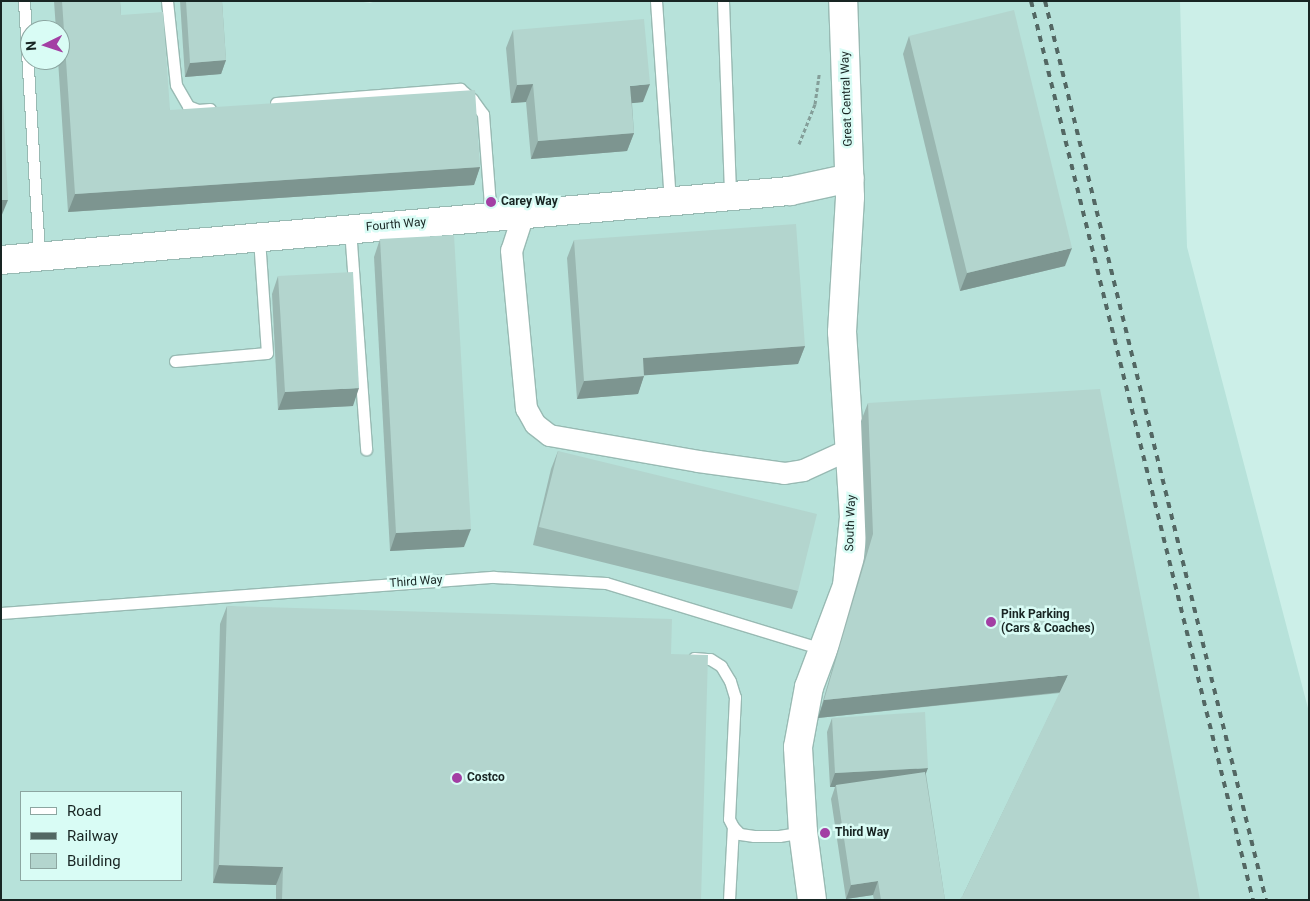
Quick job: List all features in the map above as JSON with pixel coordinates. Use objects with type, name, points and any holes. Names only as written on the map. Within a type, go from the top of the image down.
[{"type":"main road","name":"Great Central Way","points":[[843,1],[850,188]]},
{"type":"main road","name":"Fourth Way","points":[[1,260],[670,201],[850,188]]},
{"type":"main road","name":"South Way","points":[[812,900],[804,832],[798,747],[809,687],[847,586],[854,518],[851,448],[842,332],[850,188]]},
{"type":"street","points":[[523,214],[512,250],[526,408],[535,424],[549,435],[698,461],[784,472],[802,470],[851,448]]},
{"type":"lane","points":[[24,1],[39,257]]},
{"type":"lane","points":[[167,1],[176,85],[188,106],[198,110],[217,108]]},
{"type":"lane","points":[[656,1],[670,201]]},
{"type":"lane","points":[[723,1],[730,196]]},
{"type":"lane","points":[[266,104],[460,89],[472,99],[483,114],[491,217]]},
{"type":"lane","points":[[350,229],[366,449]]},
{"type":"lane","points":[[175,361],[267,353],[259,238]]},
{"type":"lane","name":"Third Way","points":[[1,613],[494,577],[606,583],[822,649]]},
{"type":"lane","points":[[684,656],[710,659],[721,666],[735,697],[729,819],[732,827],[729,900]]},
{"type":"lane","points":[[732,827],[740,834],[754,836],[778,836],[804,832]]},
{"type":"path","points":[[799,144],[814,104],[819,70]]},
{"type":"shaded area","points":[[1,1],[357,1],[370,3],[376,1],[1180,1],[1187,247],[1309,712],[1309,900],[1,900]]},
{"type":"building","points":[[62,1],[120,1],[121,15],[163,12],[170,110],[475,90],[480,167],[75,194],[67,70],[70,70],[70,20],[63,20]]},
{"type":"building","points":[[186,1],[222,1],[226,60],[190,63]]},
{"type":"building","points":[[1014,10],[1072,248],[967,273],[909,36]]},
{"type":"building","points":[[644,19],[650,84],[630,86],[634,133],[538,141],[533,84],[517,85],[513,30]]},
{"type":"building","points":[[1,58],[8,200],[1,200]]},
{"type":"building","points":[[796,224],[805,346],[643,358],[644,376],[584,381],[574,240]]},
{"type":"building","points":[[454,235],[471,529],[396,533],[380,239]]},
{"type":"building","points":[[353,272],[359,388],[285,392],[278,276]]},
{"type":"building","name":"Pink Parking (Cars & Coaches)","points":[[1100,389],[1200,900],[959,900],[1068,675],[824,700],[873,534],[868,403]]},
{"type":"building","points":[[558,451],[817,514],[798,591],[539,527]]},
{"type":"building","name":"Costco","points":[[227,606],[672,619],[671,654],[708,655],[701,900],[282,900],[283,867],[219,865]]},
{"type":"building","points":[[925,712],[928,768],[835,773],[832,718]]},
{"type":"building","points":[[925,772],[945,900],[881,900],[878,881],[851,885],[836,785]]},
{"type":"railway","points":[[1031,1],[1253,900]]},
{"type":"railway","points":[[1045,1],[1266,900]]},
{"type":"place","name":"Carey Way","points":[[491,202]]},
{"type":"place","name":"Pink Parking (Cars & Coaches)","points":[[991,622]]},
{"type":"place","name":"Costco","points":[[457,778]]},
{"type":"place","name":"Third Way","points":[[825,833]]}]
